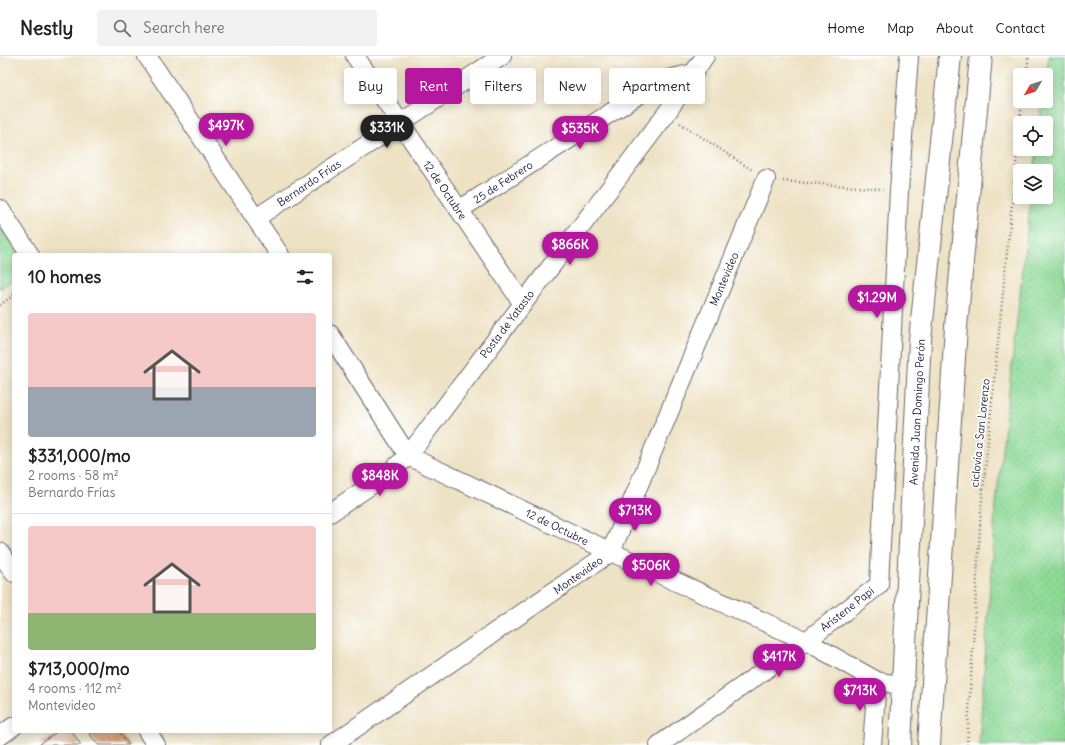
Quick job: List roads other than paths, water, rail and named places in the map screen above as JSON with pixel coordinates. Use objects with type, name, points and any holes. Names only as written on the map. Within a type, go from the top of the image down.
[{"type":"main road","name":"Avenida Juan Domingo Perón","points":[[900,745],[920,340],[950,56]]},
{"type":"main road","points":[[929,745],[956,327],[981,56]]},
{"type":"street","points":[[147,56],[279,253]]},
{"type":"street","name":"12 de Octubre","points":[[355,56],[523,304]]},
{"type":"street","name":"Posta de Yatasto","points":[[697,68],[706,56]]},
{"type":"street","name":"Arístene Papi","points":[[659,745],[806,641],[879,585],[899,191],[909,56]]},
{"type":"street","name":"Bernardo Frías","points":[[256,218],[399,123],[491,59]]},
{"type":"street","name":"25 de Febrero","points":[[459,210],[624,104]]},
{"type":"street","name":"Posta de Yatasto","points":[[332,511],[390,472],[408,456],[673,104]]},
{"type":"street","name":"Montevideo","points":[[331,745],[611,552],[766,179]]},
{"type":"street","points":[[0,209],[29,253]]},
{"type":"street","points":[[332,337],[408,456]]},
{"type":"street","name":"12 de Octubre","points":[[408,456],[611,552],[806,641],[877,681],[904,686]]},
{"type":"street","points":[[0,552],[12,570]]},
{"type":"street","points":[[872,745],[877,681]]},
{"type":"street","points":[[0,736],[12,727]]},
{"type":"street","points":[[148,733],[156,745]]}]
